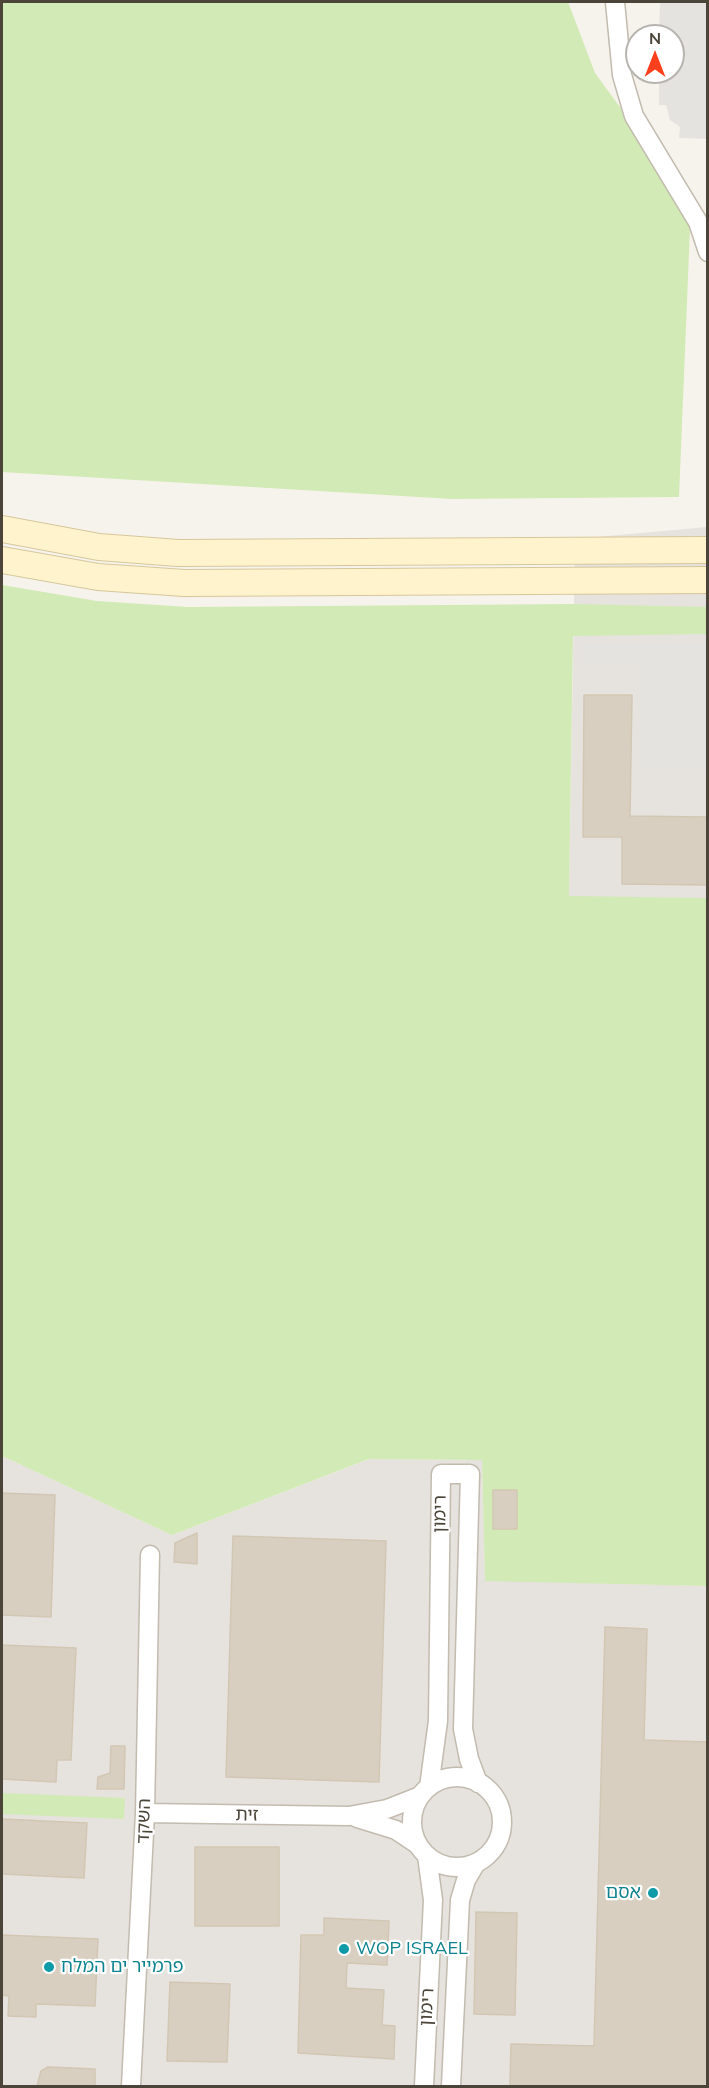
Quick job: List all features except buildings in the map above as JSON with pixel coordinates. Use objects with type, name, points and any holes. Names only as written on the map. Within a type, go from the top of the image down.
[{"type":"street","points":[[615,2],[622,75],[634,116],[698,222],[708,252]]},
{"type":"street","points":[[2,529],[99,547],[178,553],[708,550]]},
{"type":"street","points":[[2,560],[98,577],[184,583],[708,580]]},
{"type":"street","name":"רימון","points":[[424,1792],[438,1721],[441,1474],[470,1474],[463,1730],[468,1759],[478,1783]]},
{"type":"street","name":"השקד","points":[[131,2086],[145,1813],[150,1555]]},
{"type":"street","points":[[461,1778],[478,1783],[495,1799],[501,1813],[502,1828],[497,1842],[488,1854],[476,1863],[450,1867],[422,1850],[412,1820],[424,1792],[441,1779],[461,1778]]},
{"type":"street","name":"זית","points":[[145,1813],[349,1816],[370,1814],[424,1792]]},
{"type":"street","name":"זית","points":[[349,1816],[396,1830],[422,1850]]},
{"type":"street","name":"רימון","points":[[422,1850],[433,1900],[424,2086]]},
{"type":"street","name":"רימון","points":[[452,2086],[460,1900],[466,1880],[476,1863]]},
{"type":"shaded area","points":[[660,2],[707,2],[707,139],[679,138],[680,127],[670,120],[666,105],[659,105],[659,84],[685,84],[685,24],[659,24]]},
{"type":"shaded area","points":[[707,527],[707,898],[569,897],[575,539]]},
{"type":"shaded area","points":[[577,644],[707,644],[707,769],[640,769],[640,664],[577,664]]},
{"type":"shaded area","points":[[2,1456],[172,1535],[370,1459],[482,1460],[485,1580],[707,1586],[707,2086],[2,2086]]},
{"type":"green space","points":[[2,2],[568,2],[595,73],[691,204],[679,497],[452,499],[2,472]]},
{"type":"green space","points":[[2,585],[97,601],[188,607],[574,604],[707,607],[707,634],[573,636],[569,896],[707,898],[707,1586],[485,1581],[482,1460],[369,1459],[172,1535],[2,1456]]},
{"type":"green space","points":[[2,1793],[125,1798],[124,1819],[2,1814]]},
{"type":"place","name":"אסם","points":[[653,1893]]},
{"type":"place","name":"WOP ISRAEL","points":[[344,1949]]},
{"type":"place","name":"פרמייר ים המלח","points":[[49,1967]]}]
